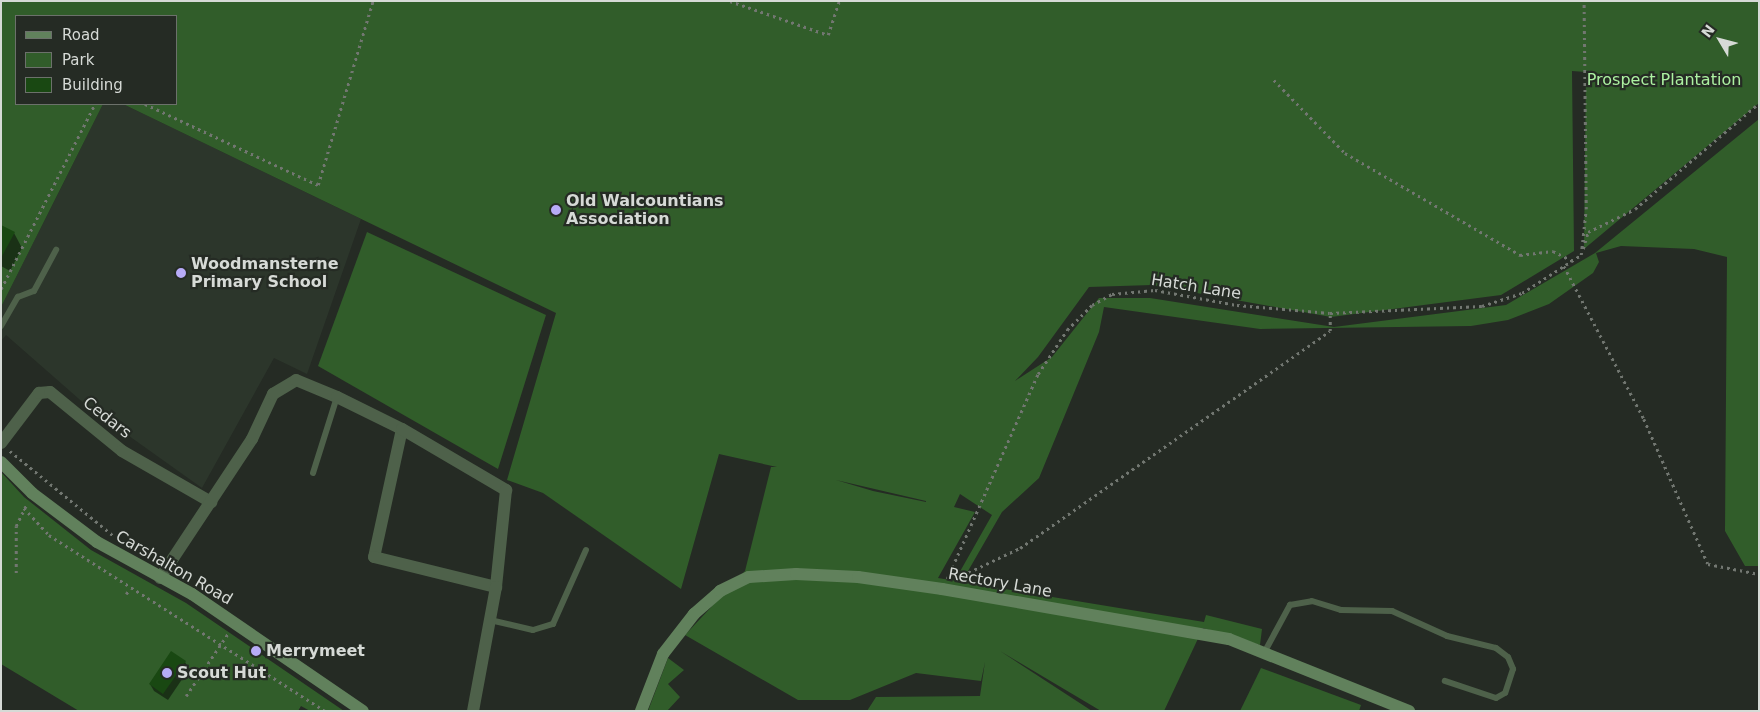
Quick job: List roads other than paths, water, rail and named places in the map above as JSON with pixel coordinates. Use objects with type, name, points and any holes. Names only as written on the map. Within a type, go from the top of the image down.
[{"type":"main road","name":"Carshalton Road","points":[[1,462],[62,517],[235,623],[363,711]]},
{"type":"main road","name":"Rectory Lane","points":[[641,711],[663,654],[694,614],[720,591],[749,577],[858,577],[944,585],[1229,640],[1409,711]]},
{"type":"street","points":[[160,578],[211,502],[281,385],[296,380],[337,397],[402,429],[506,490],[496,587],[473,711]]},
{"type":"street","name":"Cedars","points":[[5,446],[39,393],[50,392],[122,451],[211,502]]},
{"type":"street","points":[[402,429],[369,558],[496,587]]},
{"type":"lane","points":[[1,326],[18,298],[34,291],[56,250]]},
{"type":"lane","points":[[313,473],[337,397]]},
{"type":"lane","points":[[490,620],[533,630],[553,624],[586,550]]},
{"type":"lane","points":[[1264,653],[1290,605],[1312,601],[1341,610],[1392,612],[1447,636],[1496,648],[1508,657],[1513,669],[1505,693],[1496,698],[1445,681]]},
{"type":"place","name":"Old Walcountians Association","points":[[556,210]]},
{"type":"place","name":"Woodmansterne Primary School","points":[[181,273]]},
{"type":"place","name":"Merrymeet","points":[[256,651]]},
{"type":"place","name":"Scout Hut","points":[[167,673]]},
{"type":"park label","name":"Prospect Plantation","points":[[1664,80]]}]
